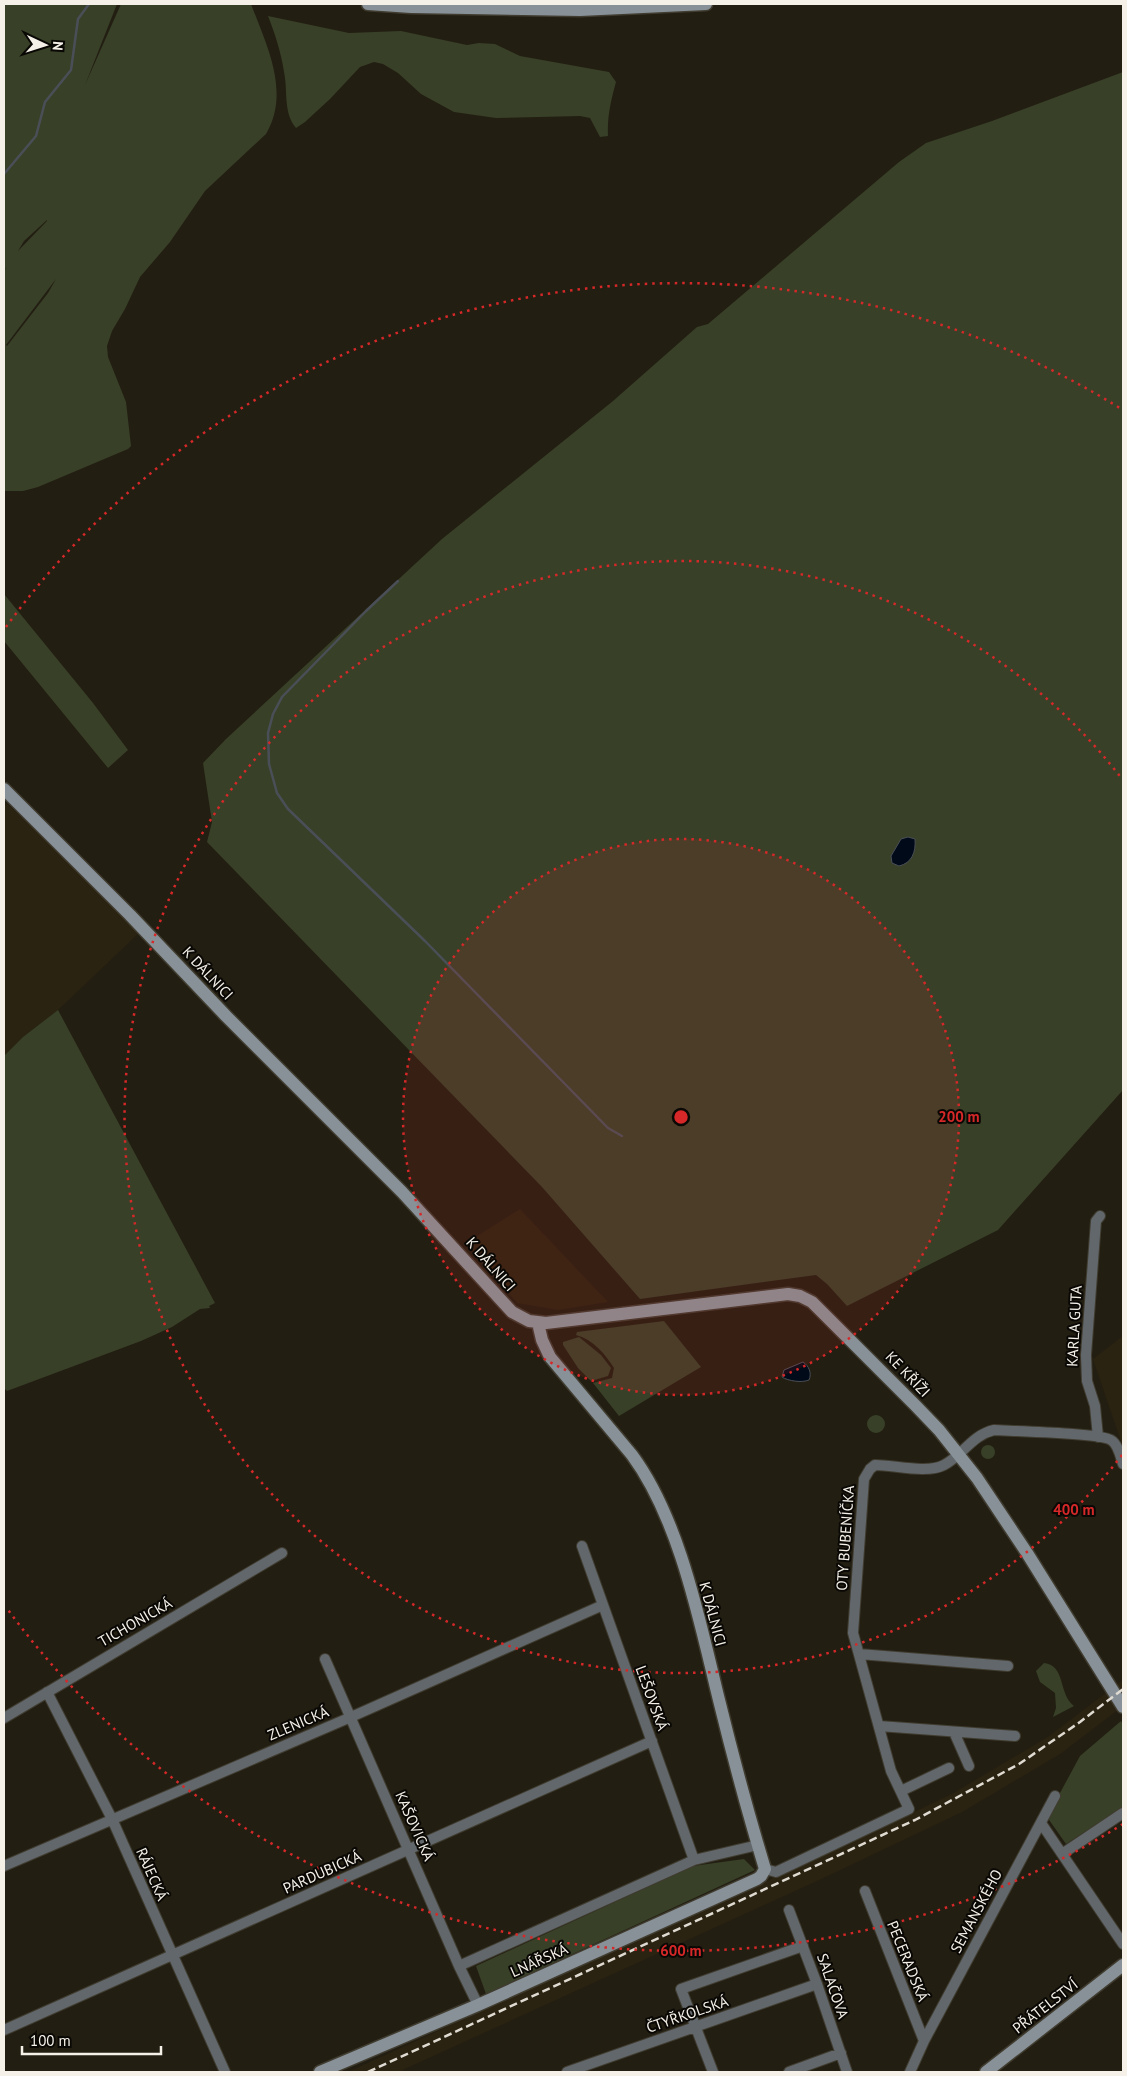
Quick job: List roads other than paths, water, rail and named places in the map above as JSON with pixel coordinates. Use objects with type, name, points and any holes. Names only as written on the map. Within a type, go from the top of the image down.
[{"type":"street","points":[[368,4],[411,7],[580,10],[706,4]]},
{"type":"street","name":"K DÁLNICI","points":[[4,789],[130,915],[226,1016],[402,1192],[455,1248],[504,1305],[521,1318],[538,1323],[542,1340],[550,1357],[643,1470],[661,1505],[692,1593],[735,1766],[765,1869]]},
{"type":"street","name":"KARLA GUTA","points":[[1098,1437],[1095,1406],[1087,1381],[1086,1355],[1096,1221],[1100,1216]]},
{"type":"street","name":"KE KŘÍŽI","points":[[538,1323],[554,1323],[779,1295],[800,1296],[812,1302],[884,1372],[958,1453],[1006,1520],[1123,1707]]},
{"type":"street","points":[[958,1453],[977,1436],[994,1430],[1111,1439],[1123,1464]]},
{"type":"street","name":"OTY BUBENÍČKA","points":[[765,1869],[776,1872],[909,1810],[891,1771],[853,1633],[864,1479],[875,1465],[936,1468],[948,1463],[958,1453]]},
{"type":"street","name":"LEŠOVSKÁ","points":[[582,1546],[694,1860]]},
{"type":"street","name":"TICHONICKÁ","points":[[4,1718],[282,1553]]},
{"type":"street","name":"ZLENICKÁ","points":[[4,1866],[351,1717],[604,1605]]},
{"type":"street","points":[[859,1654],[1008,1666]]},
{"type":"street","name":"KAŠOVICKÁ","points":[[325,1659],[459,1966],[478,2005]]},
{"type":"street","name":"RÁJECKÁ","points":[[46,1692],[112,1819],[171,1956],[225,2072]]},
{"type":"street","points":[[879,1726],[1015,1736]]},
{"type":"street","points":[[954,1732],[969,1766]]},
{"type":"street","name":"PARDUBICKÁ","points":[[4,2030],[652,1741]]},
{"type":"street","points":[[900,1791],[949,1768]]},
{"type":"street","name":"SEMANSKÉHO","points":[[910,2072],[924,2042],[1055,1796]]},
{"type":"street","points":[[1062,1854],[1123,1813]]},
{"type":"street","points":[[1041,1823],[1123,1944]]},
{"type":"street","name":"LNÁŘSKÁ","points":[[459,1966],[694,1860],[758,1845]]},
{"type":"street","name":"LNÁŘSKÁ","points":[[320,2072],[478,2005],[757,1879],[765,1869]]},
{"type":"street","name":"PECERADSKÁ","points":[[864,1891],[924,2042]]},
{"type":"street","name":"SALAČOVA","points":[[789,1910],[847,2072]]},
{"type":"street","points":[[713,2072],[681,1989],[803,1946]]},
{"type":"street","name":"PŘÁTELSTVÍ","points":[[986,2072],[1123,1964]]},
{"type":"street","name":"ČTYŘKOLSKÁ","points":[[567,2072],[817,1984]]},
{"type":"street","points":[[789,2072],[841,2053]]},
{"type":"water","points":[[908,837],[915,839],[915,848],[910,860],[899,866],[892,863],[891,856],[901,839]]},
{"type":"water","points":[[803,1362],[809,1370],[809,1380],[795,1381],[782,1377],[784,1370]]},
{"type":"waterway","points":[[4,174],[36,136],[45,102],[71,70],[78,19],[89,4]]},
{"type":"waterway","points":[[398,581],[282,697],[273,714],[268,733],[269,764],[277,793],[288,809],[425,941],[608,1128],[622,1136]]},
{"type":"railway","points":[[368,2072],[915,1820],[1019,1764],[1080,1722],[1123,1689]]}]
